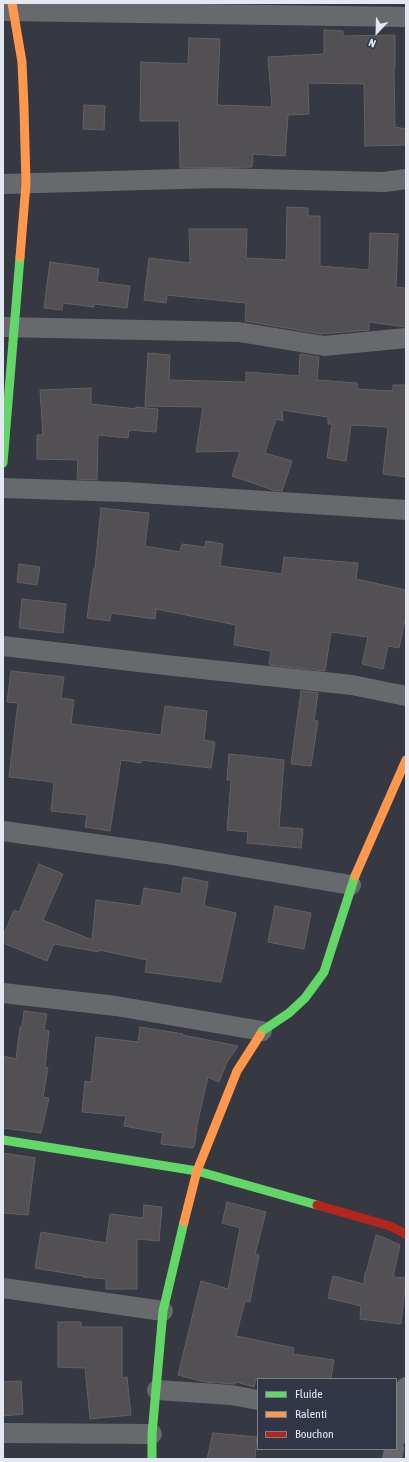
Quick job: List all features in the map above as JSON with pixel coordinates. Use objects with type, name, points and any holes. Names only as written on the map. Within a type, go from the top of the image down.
[{"type":"street","points":[[3,463],[9,327],[26,184],[22,62],[10,8],[406,17]]},
{"type":"street","points":[[3,184],[216,178],[384,182],[406,179]]},
{"type":"street","points":[[9,327],[239,332],[324,346],[406,338]]},
{"type":"street","points":[[3,488],[125,492],[406,510]]},
{"type":"street","points":[[3,646],[352,685],[406,696]]},
{"type":"street","points":[[152,1459],[152,1434],[163,1311],[197,1171],[237,1071],[262,1031],[289,1013],[305,998],[324,972],[351,886],[406,760]]},
{"type":"street","points":[[3,831],[166,854],[351,886]]},
{"type":"street","points":[[3,993],[116,1006],[262,1031]]},
{"type":"street","points":[[3,1140],[197,1171],[390,1226],[406,1234]]},
{"type":"street","points":[[3,1288],[163,1311]]},
{"type":"street","points":[[397,1427],[406,1387]]},
{"type":"street","points":[[157,1390],[231,1395],[257,1400]]},
{"type":"street","points":[[3,1433],[152,1434]]},
{"type":"building","points":[[324,30],[343,31],[343,36],[395,35],[395,127],[406,129],[406,145],[365,146],[364,84],[308,83],[309,114],[288,115],[285,156],[253,154],[252,167],[180,168],[179,121],[140,121],[141,62],[188,64],[189,38],[220,39],[217,105],[272,107],[268,57],[324,54]]},
{"type":"building","points":[[84,105],[105,106],[104,130],[83,129]]},
{"type":"building","points":[[287,207],[308,208],[308,216],[320,216],[320,266],[369,270],[370,233],[398,234],[396,287],[406,288],[406,327],[369,322],[369,330],[321,334],[245,321],[246,303],[167,295],[166,303],[144,300],[149,258],[190,263],[189,229],[247,229],[246,258],[286,260]]},
{"type":"building","points":[[50,262],[99,269],[97,282],[130,286],[127,308],[94,304],[94,307],[63,303],[62,310],[44,308]]},
{"type":"building","points":[[148,353],[170,355],[169,380],[246,382],[246,372],[299,376],[300,354],[319,357],[317,380],[357,383],[357,389],[393,391],[393,385],[406,385],[406,477],[383,474],[388,427],[351,425],[346,461],[327,458],[332,424],[328,424],[328,417],[282,410],[283,421],[276,419],[265,453],[292,461],[282,491],[273,490],[232,476],[240,451],[196,452],[203,407],[145,406]]},
{"type":"building","points":[[91,388],[91,404],[136,409],[136,407],[158,409],[156,432],[129,430],[128,438],[98,435],[97,480],[77,479],[78,460],[37,459],[37,435],[43,435],[40,390]]},
{"type":"building","points":[[101,508],[149,513],[145,546],[180,552],[182,544],[205,547],[206,541],[223,544],[220,566],[282,574],[284,557],[358,563],[356,579],[406,590],[406,615],[399,648],[388,646],[383,669],[362,664],[368,637],[331,632],[325,671],[269,665],[271,651],[234,645],[236,625],[156,609],[155,619],[111,613],[110,621],[87,618],[95,568]]},
{"type":"building","points":[[19,564],[40,567],[37,585],[17,582]]},
{"type":"building","points":[[22,599],[66,604],[63,633],[19,628]]},
{"type":"building","points":[[11,671],[64,677],[61,698],[74,700],[71,724],[161,735],[165,706],[207,711],[204,740],[215,742],[211,768],[141,760],[141,763],[121,760],[110,831],[85,827],[87,815],[51,811],[54,782],[9,777],[18,703],[7,702]]},
{"type":"building","points":[[301,691],[318,693],[314,721],[318,721],[311,766],[291,764]]},
{"type":"building","points":[[229,754],[284,760],[279,827],[303,829],[301,848],[247,843],[248,832],[227,830],[231,780],[227,780]]},
{"type":"building","points":[[39,864],[63,874],[43,920],[92,940],[96,900],[141,906],[144,888],[181,894],[183,877],[208,882],[204,906],[236,913],[221,982],[145,972],[147,960],[99,950],[99,952],[54,944],[47,961],[3,943],[3,936],[14,910],[19,912]]},
{"type":"building","points":[[275,906],[311,913],[304,949],[268,942]]},
{"type":"building","points":[[24,1011],[47,1014],[44,1030],[49,1031],[45,1067],[48,1068],[43,1097],[49,1098],[41,1133],[3,1128],[3,1056],[16,1059],[20,1027],[22,1027]]},
{"type":"building","points":[[140,1027],[183,1034],[182,1035],[238,1046],[226,1064],[219,1082],[208,1077],[193,1148],[161,1144],[163,1133],[124,1126],[126,1116],[82,1112],[85,1081],[91,1082],[96,1037],[138,1042]]},
{"type":"building","points":[[3,1153],[35,1158],[28,1215],[3,1213]]},
{"type":"building","points":[[227,1202],[266,1212],[255,1254],[259,1255],[250,1302],[245,1301],[236,1336],[294,1348],[293,1354],[334,1360],[331,1378],[257,1378],[254,1387],[236,1382],[235,1384],[205,1382],[178,1375],[201,1281],[228,1289],[240,1228],[222,1223]]},
{"type":"building","points":[[144,1205],[162,1207],[159,1241],[137,1239],[137,1289],[106,1289],[106,1279],[83,1277],[35,1268],[41,1232],[106,1243],[110,1214],[143,1218]]},
{"type":"building","points":[[376,1235],[400,1245],[393,1277],[406,1278],[401,1324],[360,1319],[361,1306],[328,1298],[333,1276],[364,1284],[365,1273]]},
{"type":"building","points":[[58,1322],[81,1322],[81,1327],[122,1327],[122,1378],[127,1377],[131,1415],[90,1419],[85,1368],[58,1367]]},
{"type":"building","points":[[21,1381],[23,1414],[3,1416],[3,1382]]},
{"type":"building","points":[[213,1433],[257,1437],[255,1459],[207,1459]]},
{"type":"traffic: fast","points":[[3,463],[20,257]]},
{"type":"traffic: fast","points":[[260,1035],[262,1031],[289,1013],[305,998],[324,972],[355,876]]},
{"type":"traffic: fast","points":[[3,1140],[197,1171],[317,1205]]},
{"type":"traffic: fast","points":[[152,1459],[152,1434],[163,1311],[184,1222]]},
{"type":"traffic: slow","points":[[12,3],[22,62],[24,108],[26,184],[20,257]]},
{"type":"traffic: slow","points":[[355,876],[406,760]]},
{"type":"traffic: slow","points":[[184,1222],[197,1171],[237,1071],[260,1035]]},
{"type":"traffic: jam","points":[[317,1205],[390,1226],[406,1234]]}]
